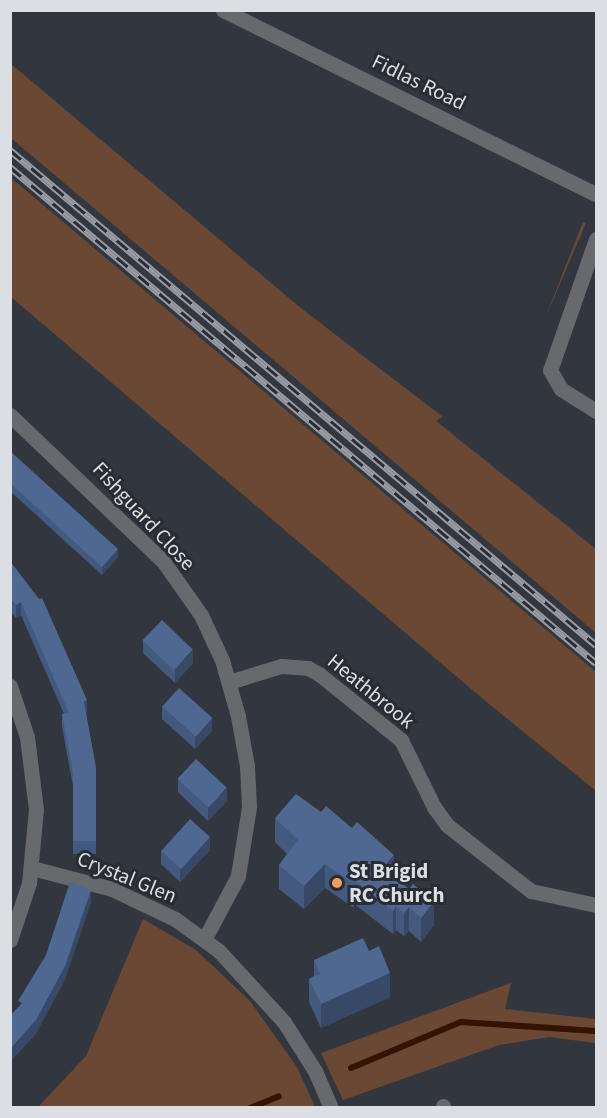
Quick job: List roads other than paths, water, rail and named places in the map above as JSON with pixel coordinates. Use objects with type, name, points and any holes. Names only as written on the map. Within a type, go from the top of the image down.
[{"type":"street","name":"Fidlas Road","points":[[223,10],[597,194]]},
{"type":"street","points":[[597,239],[550,370],[561,389],[597,411]]},
{"type":"street","name":"Fishguard Close","points":[[10,415],[164,561],[201,615],[229,682],[248,766],[248,830],[238,876],[204,940]]},
{"type":"street","name":"Heathbrook","points":[[229,682],[281,666],[308,668],[319,674],[401,740],[434,807],[447,825],[531,891],[597,905]]},
{"type":"street","points":[[10,686],[25,728],[34,783],[36,838],[23,908],[10,940]]},
{"type":"street","name":"Crystal Glen","points":[[32,868],[112,889],[175,919],[204,940],[239,969],[275,1010],[306,1055],[331,1107]]},
{"type":"waterway","points":[[351,1068],[461,1022],[596,1031]]},
{"type":"waterway","points":[[250,1108],[279,1096]]},
{"type":"railway","points":[[10,150],[596,645]]},
{"type":"railway","points":[[10,167],[596,663]]},
{"type":"place","name":"St Brigid RC Church","points":[[337,883]]}]
